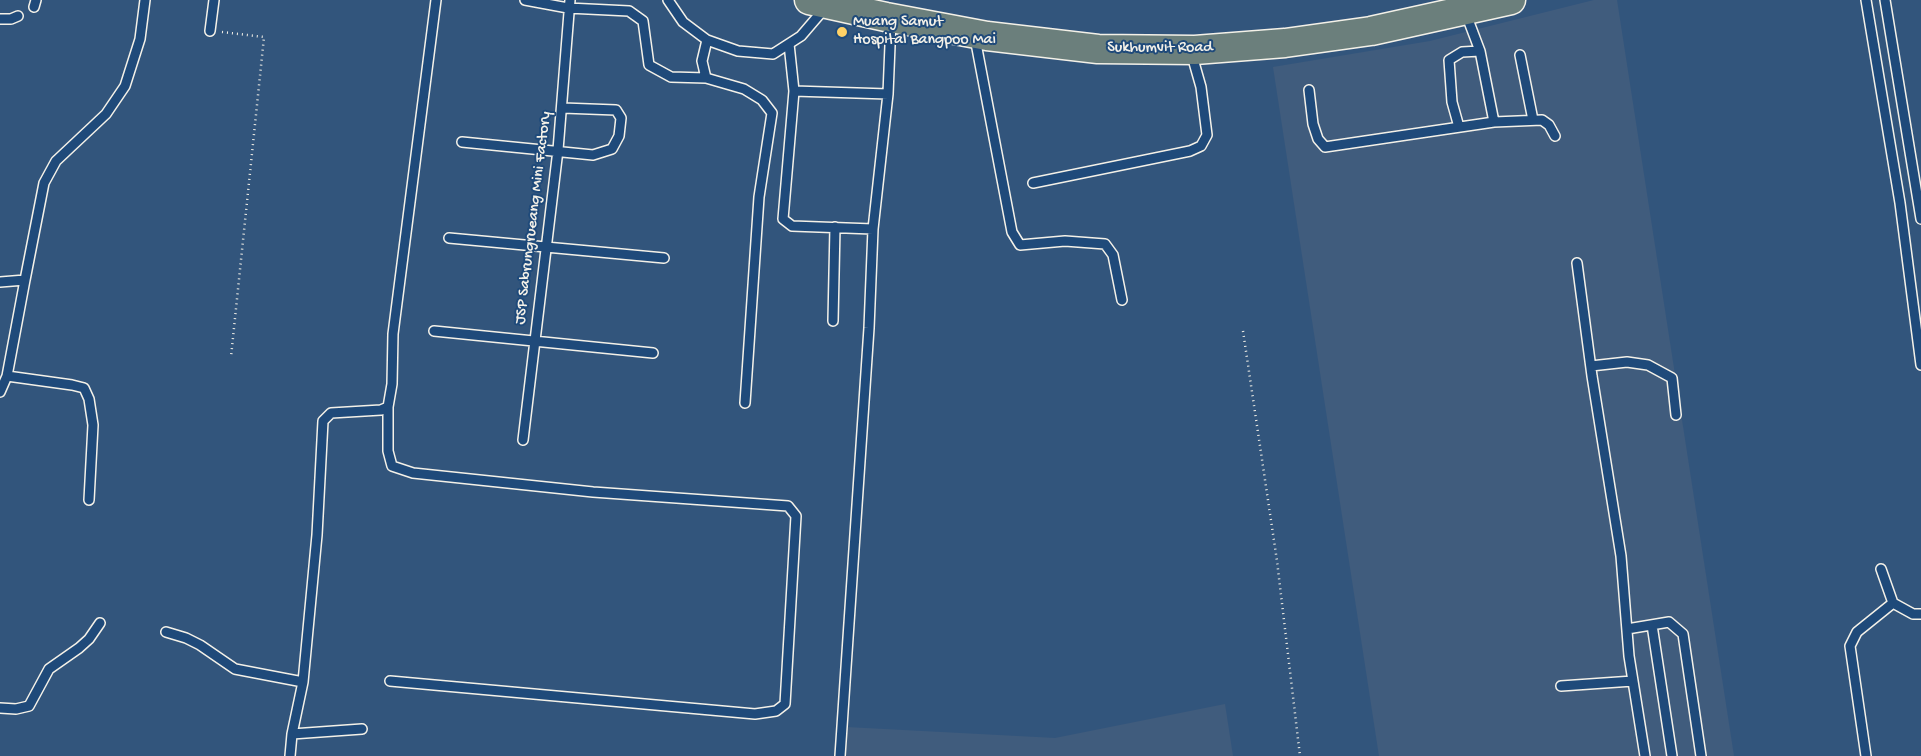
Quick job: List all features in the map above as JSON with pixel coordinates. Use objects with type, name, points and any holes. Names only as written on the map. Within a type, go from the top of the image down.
[{"type":"highway","name":"Sukhumvit Road","points":[[818,2],[974,33],[1098,49],[1190,50],[1285,43],[1352,33],[1464,12],[1511,0]]},
{"type":"lane","points":[[0,392],[7,376],[44,183],[56,160],[106,114],[125,86],[140,39],[145,0]]},
{"type":"lane","points":[[210,31],[214,0]]},
{"type":"lane","points":[[390,680],[755,714],[776,711],[785,704],[796,516],[788,506],[593,492],[413,472],[392,466],[388,451],[388,407],[392,384],[392,334],[436,0]]},
{"type":"lane","points":[[524,0],[629,11],[643,21],[649,65],[670,77],[706,78],[744,89],[762,100],[772,113],[759,197],[745,403]]},
{"type":"lane","points":[[668,0],[683,22],[707,40],[738,51],[773,54],[801,36],[818,2]]},
{"type":"lane","points":[[1866,0],[1900,203],[1921,365]]},
{"type":"lane","points":[[1886,0],[1921,219]]},
{"type":"lane","name":"JSP Sabrungrueang Mini Factory","points":[[523,440],[563,108],[569,4]]},
{"type":"lane","points":[[1464,12],[1480,51],[1494,122]]},
{"type":"lane","points":[[0,19],[11,19],[18,16]]},
{"type":"lane","points":[[840,756],[869,328],[872,229],[888,94],[891,18]]},
{"type":"lane","points":[[974,33],[1012,232],[1020,245],[1065,240],[1105,244],[1113,255],[1122,300]]},
{"type":"lane","points":[[706,78],[702,61],[707,40]]},
{"type":"lane","points":[[789,44],[794,91],[783,219],[792,226],[872,229]]},
{"type":"lane","points":[[1033,183],[1190,151],[1201,146],[1207,135],[1201,87],[1190,50]]},
{"type":"lane","points":[[1459,127],[1452,102],[1449,60],[1462,52],[1480,51]]},
{"type":"lane","points":[[1520,55],[1533,120]]},
{"type":"lane","points":[[1309,90],[1313,124],[1318,139],[1325,147],[1494,122],[1533,120],[1542,120],[1549,125],[1555,136]]},
{"type":"lane","points":[[794,91],[888,94]]},
{"type":"lane","points":[[462,142],[594,154],[612,149],[619,136],[621,118],[616,110],[563,108]]},
{"type":"lane","points":[[833,321],[835,228]]},
{"type":"lane","points":[[450,238],[664,258]]},
{"type":"lane","points":[[1577,263],[1591,366],[1620,548],[1633,681],[1645,756]]},
{"type":"lane","points":[[0,282],[25,280]]},
{"type":"lane","points":[[434,331],[653,353]]},
{"type":"lane","points":[[1591,366],[1627,362],[1648,366],[1672,378],[1676,415]]},
{"type":"lane","points":[[7,376],[84,388],[89,399],[93,425],[89,500]]},
{"type":"lane","points":[[290,756],[292,734],[303,682],[317,535],[324,421],[331,413],[381,410],[388,407]]},
{"type":"lane","points":[[1881,569],[1893,603],[1913,614],[1921,614]]},
{"type":"lane","points":[[1866,756],[1850,646],[1857,632],[1893,603]]},
{"type":"lane","points":[[1627,629],[1669,622],[1683,634],[1701,756]]},
{"type":"lane","points":[[0,708],[16,709],[29,706],[49,668],[79,648],[89,639],[100,623]]},
{"type":"lane","points":[[1652,625],[1672,756]]},
{"type":"lane","points":[[166,632],[186,638],[200,645],[235,669],[303,682]]},
{"type":"lane","points":[[1561,686],[1633,681]]},
{"type":"lane","points":[[292,734],[362,729]]},
{"type":"path","points":[[210,31],[264,38],[231,357]]},
{"type":"path","points":[[1243,331],[1277,560],[1300,756]]},
{"type":"shaded area","points":[[1594,0],[1617,0],[1734,756],[1379,756],[1273,67],[1430,41]]},
{"type":"shaded area","points":[[1225,704],[1233,756],[843,756],[846,727],[1055,738]]},
{"type":"place","name":"Muang Samut Hospital Bangpoo Mai","points":[[842,32]]}]
